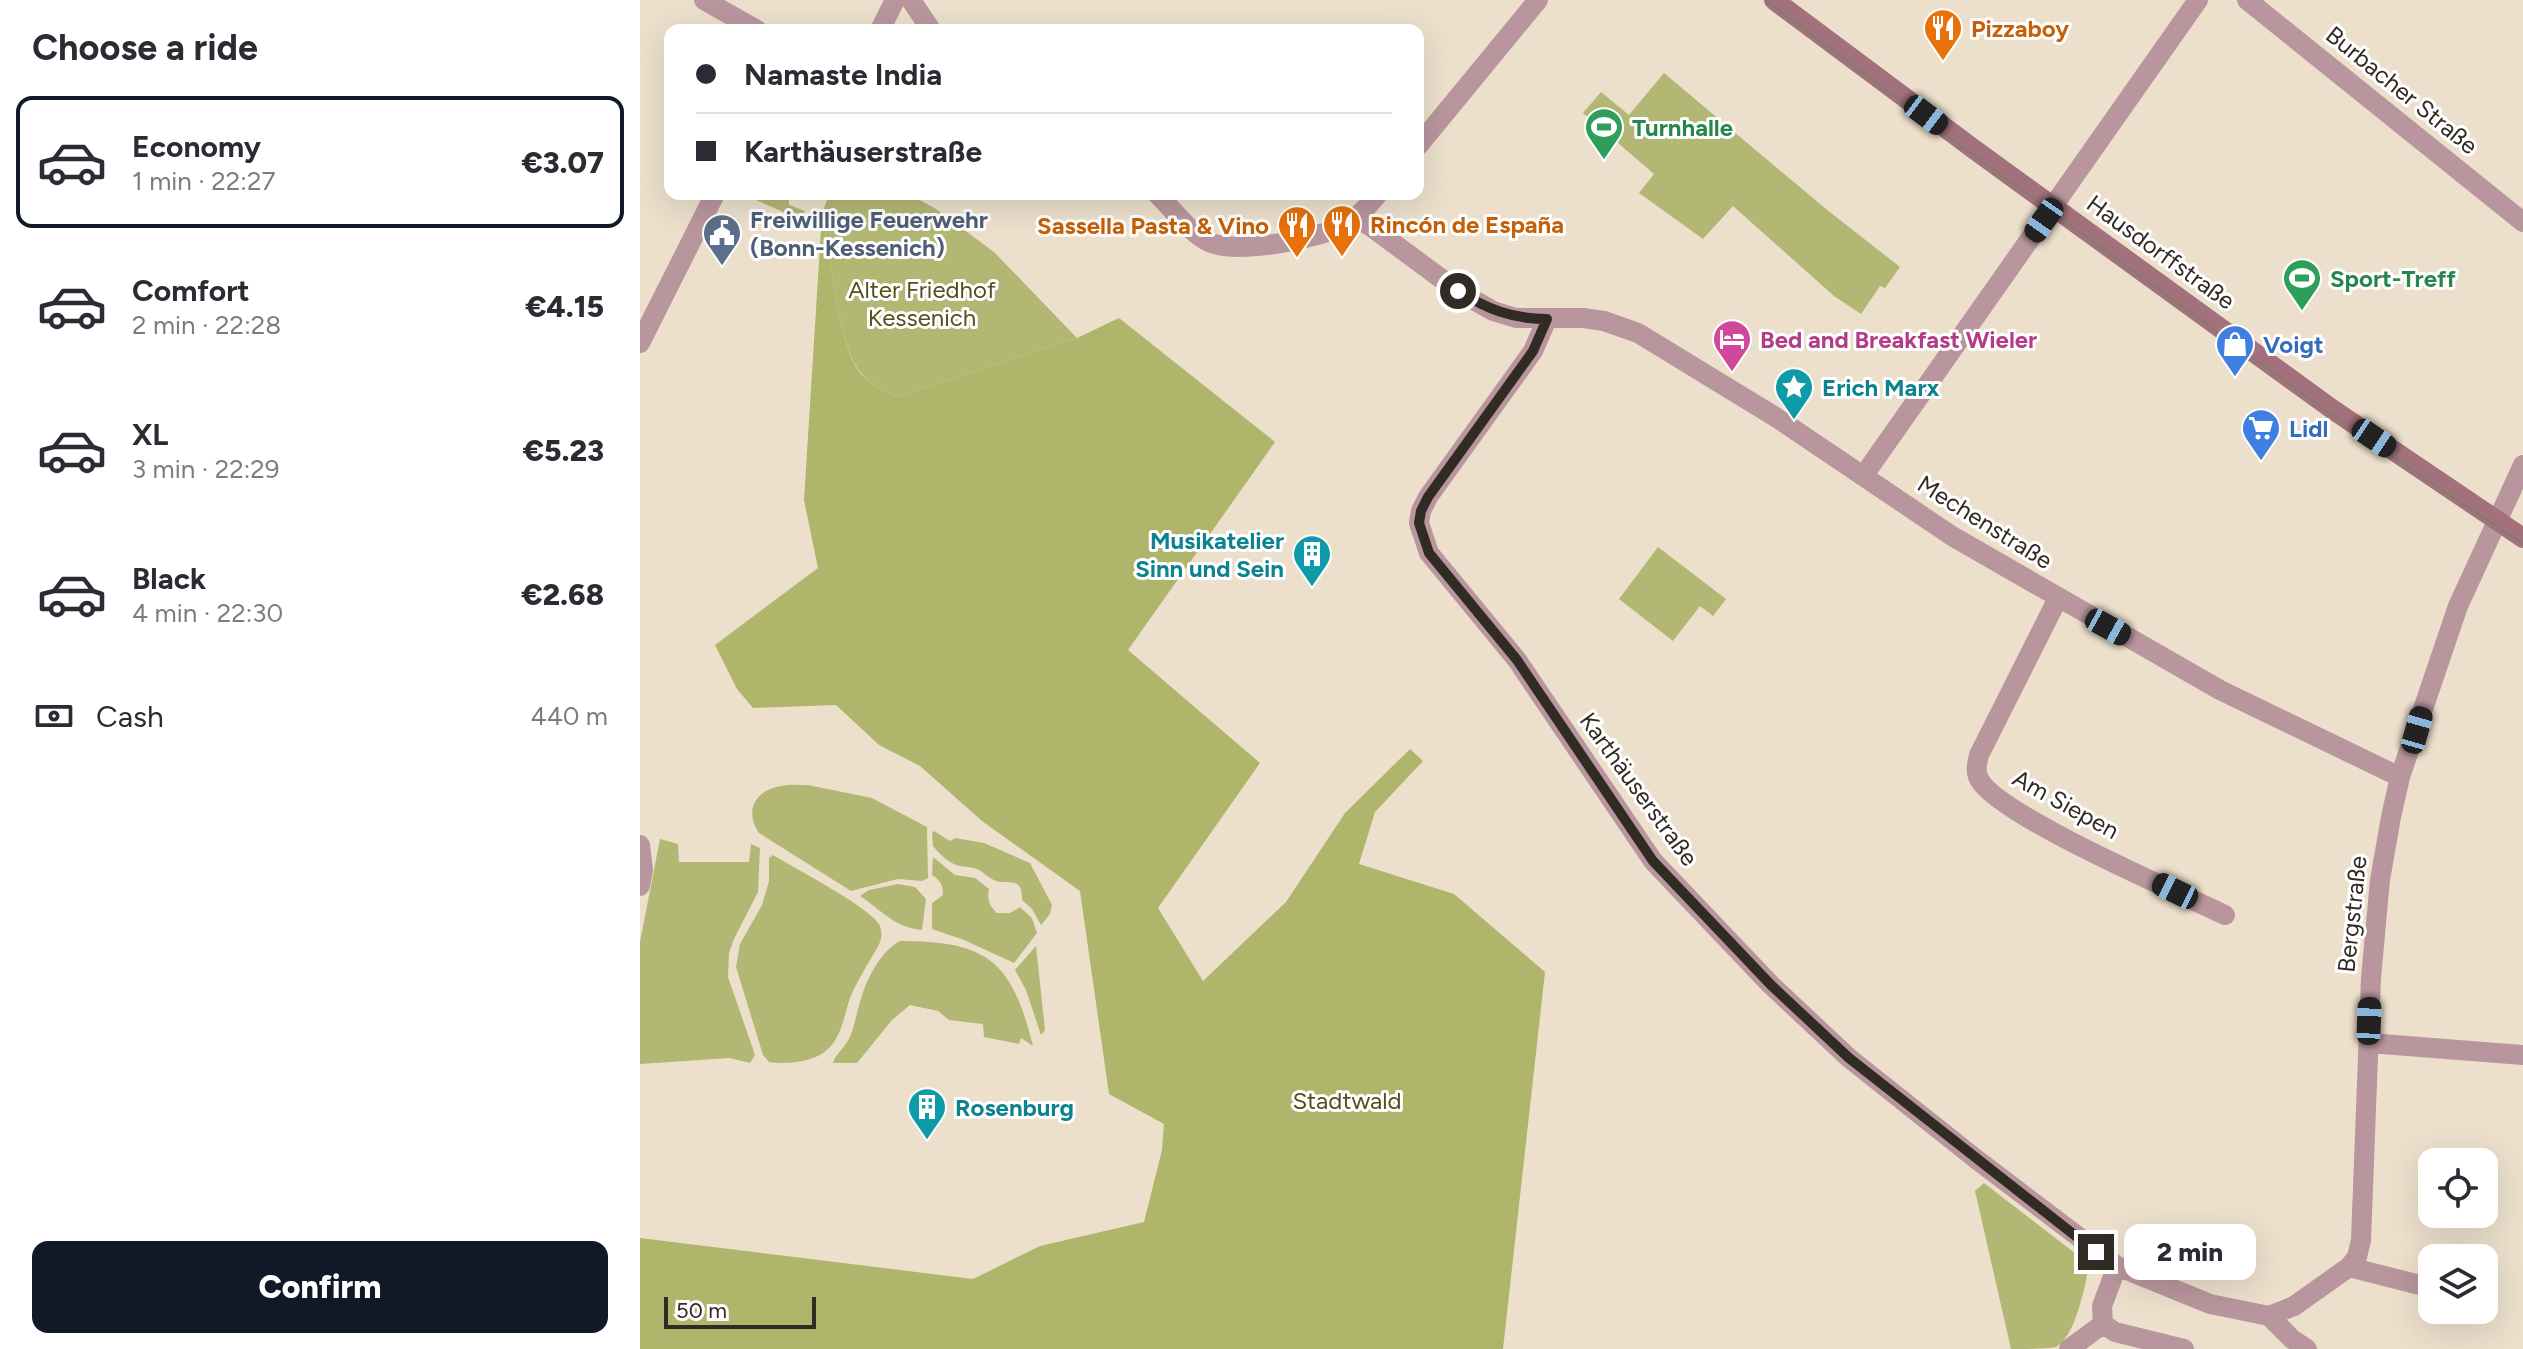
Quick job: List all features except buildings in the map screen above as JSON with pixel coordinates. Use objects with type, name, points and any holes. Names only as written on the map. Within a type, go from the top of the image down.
[{"type":"main road","name":"Hausdorffstraße","points":[[1774,0],[1962,142],[2332,409],[2523,538]]},
{"type":"street","points":[[704,0],[746,24]]},
{"type":"street","points":[[883,24],[895,0]]},
{"type":"street","points":[[911,0],[927,24]]},
{"type":"street","points":[[1424,139],[1538,0]]},
{"type":"street","points":[[1864,475],[2198,0]]},
{"type":"street","name":"Burbacher Straße","points":[[2247,0],[2523,222]]},
{"type":"street","points":[[640,343],[712,200]]},
{"type":"street","points":[[1163,200],[1196,233],[1222,247],[1253,246],[1322,235],[1355,218],[1372,200]]},
{"type":"street","name":"Mechenstraße","points":[[1355,218],[1477,303],[1516,318],[1594,319],[1638,333],[1864,475],[1952,536],[2058,598],[2220,690],[2400,777]]},
{"type":"street","name":"Karthäuserstraße","points":[[1547,319],[1533,351],[1428,497],[1419,523],[1429,553],[1517,660],[1627,826],[1690,902],[1771,985],[1849,1058],[2117,1266]]},
{"type":"street","name":"Bergstraße","points":[[2349,1267],[2357,1257],[2361,1240],[2371,978],[2380,880],[2400,777],[2458,606],[2523,465]]},
{"type":"street","name":"Am Siepen","points":[[2058,598],[1979,755],[1976,770],[1980,781],[2025,817],[2225,915]]},
{"type":"street","points":[[640,845],[643,870],[640,886]]},
{"type":"street","points":[[2369,1043],[2523,1055]]},
{"type":"street","points":[[2103,1324],[2102,1306],[2117,1266],[2210,1304],[2269,1316],[2307,1349]]},
{"type":"street","points":[[2269,1316],[2294,1306],[2349,1267],[2418,1284]]},
{"type":"street","points":[[2069,1349],[2103,1324]]},
{"type":"street","points":[[2103,1324],[2115,1332],[2184,1349]]},
{"type":"green space","points":[[1664,73],[1900,267],[1885,288],[1880,286],[1861,314],[1834,296],[1733,206],[1703,239],[1639,193],[1654,174],[1583,113],[1601,92],[1629,115]]},
{"type":"green space","points":[[756,200],[789,200],[789,205],[805,211],[801,220]]},
{"type":"green space","name":"Alter Friedhof Kessenich","points":[[827,200],[920,200],[994,252],[1077,338],[898,397],[881,389],[866,378],[851,357],[822,214]]},
{"type":"green space","name":"Stadtwald","points":[[822,214],[840,318],[851,357],[862,375],[887,392],[898,397],[1077,338],[1119,318],[1275,442],[1128,650],[1260,763],[1158,908],[1203,981],[1286,902],[1345,813],[1410,749],[1423,761],[1375,812],[1359,864],[1454,894],[1545,972],[1503,1349],[640,1349],[640,1238],[973,1279],[1040,1246],[1144,1222],[1162,1150],[1164,1124],[1109,1094],[1080,891],[982,821],[920,766],[879,745],[836,705],[753,708],[737,689],[715,645],[818,568],[804,500]]},
{"type":"green space","points":[[1658,547],[1726,599],[1713,616],[1700,606],[1673,641],[1619,599]]},
{"type":"green space","points":[[808,785],[872,798],[927,827],[928,878],[922,881],[898,879],[851,891],[759,833],[752,817],[755,803],[764,792],[781,786]]},
{"type":"green space","points":[[934,831],[950,841],[955,838],[984,843],[1030,863],[1052,905],[1050,914],[1041,925],[1032,909],[1022,900],[1018,884],[996,881],[976,869],[949,861],[933,846]]},
{"type":"green space","points":[[660,839],[678,844],[679,862],[749,862],[751,844],[760,848],[758,892],[729,953],[728,977],[755,1055],[750,1063],[729,1058],[640,1064],[640,942]]},
{"type":"green space","points":[[773,855],[863,909],[881,930],[879,945],[852,992],[840,1032],[833,1044],[816,1057],[792,1063],[769,1062],[763,1055],[736,967],[740,944],[762,905],[769,881],[769,858]]},
{"type":"green space","points":[[933,857],[955,875],[975,878],[989,889],[989,902],[997,913],[1010,913],[1020,907],[1032,918],[1037,933],[1014,963],[932,929],[932,903],[943,895],[940,883],[932,875]]},
{"type":"green space","points":[[898,884],[915,887],[926,899],[922,930],[903,926],[860,896],[869,890]]},
{"type":"green space","points":[[900,941],[955,946],[976,952],[992,962],[1016,994],[1033,1046],[1021,1038],[1019,1044],[984,1037],[983,1024],[949,1020],[938,1011],[910,1005],[892,1020],[857,1063],[833,1063],[850,1037],[871,974],[887,951]]},
{"type":"green space","points":[[1036,946],[1045,1030],[1041,1035],[1026,990],[1015,970]]},
{"type":"green space","points":[[1984,1183],[2089,1264],[2074,1322],[2063,1342],[2056,1347],[2011,1349],[1975,1191]]},
{"type":"tram line","points":[[1765,0],[2343,423],[2523,544]]},
{"type":"place","name":"Pizzaboy","points":[[1943,62]]},
{"type":"place","name":"Turnhalle","points":[[1604,161]]},
{"type":"place","name":"Rincón de España","points":[[1342,258]]},
{"type":"place","name":"Sassella Pasta & Vino","points":[[1297,259]]},
{"type":"place","name":"Freiwillige Feuerwehr (Bonn-Kessenich)","points":[[722,267]]},
{"type":"place","name":"Sport-Treff","points":[[2302,312]]},
{"type":"place","name":"Bed and Breakfast Wieler","points":[[1732,373]]},
{"type":"place","name":"Voigt","points":[[2235,378]]},
{"type":"place","name":"Erich Marx","points":[[1794,421]]},
{"type":"place","name":"Lidl","points":[[2261,462]]},
{"type":"place","name":"Musikatelier Sinn und Sein","points":[[1312,588]]},
{"type":"place","name":"Rosenburg","points":[[927,1141]]},
{"type":"route","points":[[1458,291],[1493,311],[1516,318],[1547,319],[1533,351],[1428,497],[1419,523],[1429,553],[1517,660],[1627,826],[1690,902],[1771,985],[1849,1058],[2096,1252]]}]
